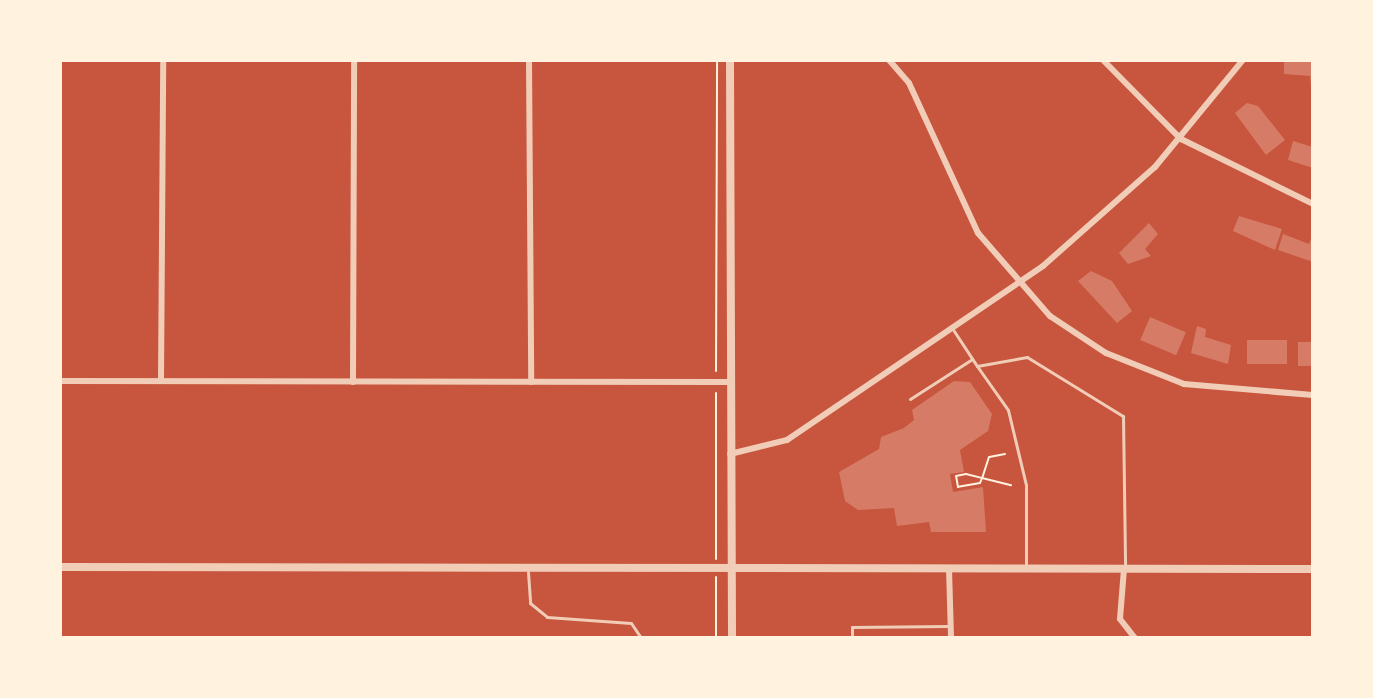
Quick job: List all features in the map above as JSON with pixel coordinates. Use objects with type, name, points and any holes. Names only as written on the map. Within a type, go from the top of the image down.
[{"type":"street","points":[[161,381],[163,60]]},
{"type":"street","points":[[353,382],[354,60]]},
{"type":"street","points":[[529,60],[531,382]]},
{"type":"street","points":[[730,60],[732,638]]},
{"type":"street","points":[[889,60],[909,83],[978,233],[1017,283],[1074,334],[1143,370],[1216,391],[1313,395]]},
{"type":"street","points":[[1103,60],[1181,139],[1313,204]]},
{"type":"street","points":[[730,454],[787,440],[1017,283],[1120,202],[1181,139],[1243,60]]},
{"type":"street","points":[[60,381],[731,382]]},
{"type":"street","points":[[60,567],[1313,569]]},
{"type":"street","points":[[949,569],[951,638]]},
{"type":"street","points":[[1124,569],[1120,619],[1135,638]]},
{"type":"lane","points":[[952,328],[1008,410],[1026,485],[1026,569]]},
{"type":"lane","points":[[977,366],[1027,357],[1123,416],[1124,569]]},
{"type":"lane","points":[[910,399],[972,359]]},
{"type":"lane","points":[[528,568],[530,603],[547,617],[631,623],[641,638]]},
{"type":"lane","points":[[852,638],[852,627],[951,626]]},
{"type":"path","points":[[716,638],[717,60]]},
{"type":"path","points":[[982,478],[989,457],[1005,454]]},
{"type":"path","points":[[982,478],[958,487],[956,476],[966,474],[1011,485]]},
{"type":"building","points":[[1284,60],[1313,60],[1313,104],[1310,76],[1284,74]]},
{"type":"building","points":[[1247,103],[1258,106],[1285,140],[1266,155],[1235,113]]},
{"type":"building","points":[[1293,141],[1313,147],[1313,168],[1288,160]]},
{"type":"building","points":[[1239,216],[1282,229],[1275,250],[1233,231]]},
{"type":"building","points":[[1149,223],[1158,234],[1145,249],[1151,256],[1128,264],[1119,253]]},
{"type":"building","points":[[1313,233],[1313,262],[1278,250],[1283,234],[1309,244]]},
{"type":"building","points":[[1091,271],[1112,281],[1132,311],[1117,323],[1078,281]]},
{"type":"building","points":[[1150,317],[1186,332],[1176,355],[1140,340]]},
{"type":"building","points":[[1197,326],[1206,329],[1205,337],[1231,345],[1228,364],[1191,353]]},
{"type":"building","points":[[1247,340],[1287,340],[1287,364],[1247,364]]},
{"type":"building","points":[[1298,342],[1313,342],[1313,366],[1298,366]]},
{"type":"building","points":[[954,381],[970,382],[992,414],[988,431],[960,450],[964,472],[950,474],[953,492],[983,487],[986,532],[931,532],[929,522],[897,526],[894,508],[858,510],[845,501],[839,472],[879,449],[881,437],[904,428],[914,420],[912,410]]}]
